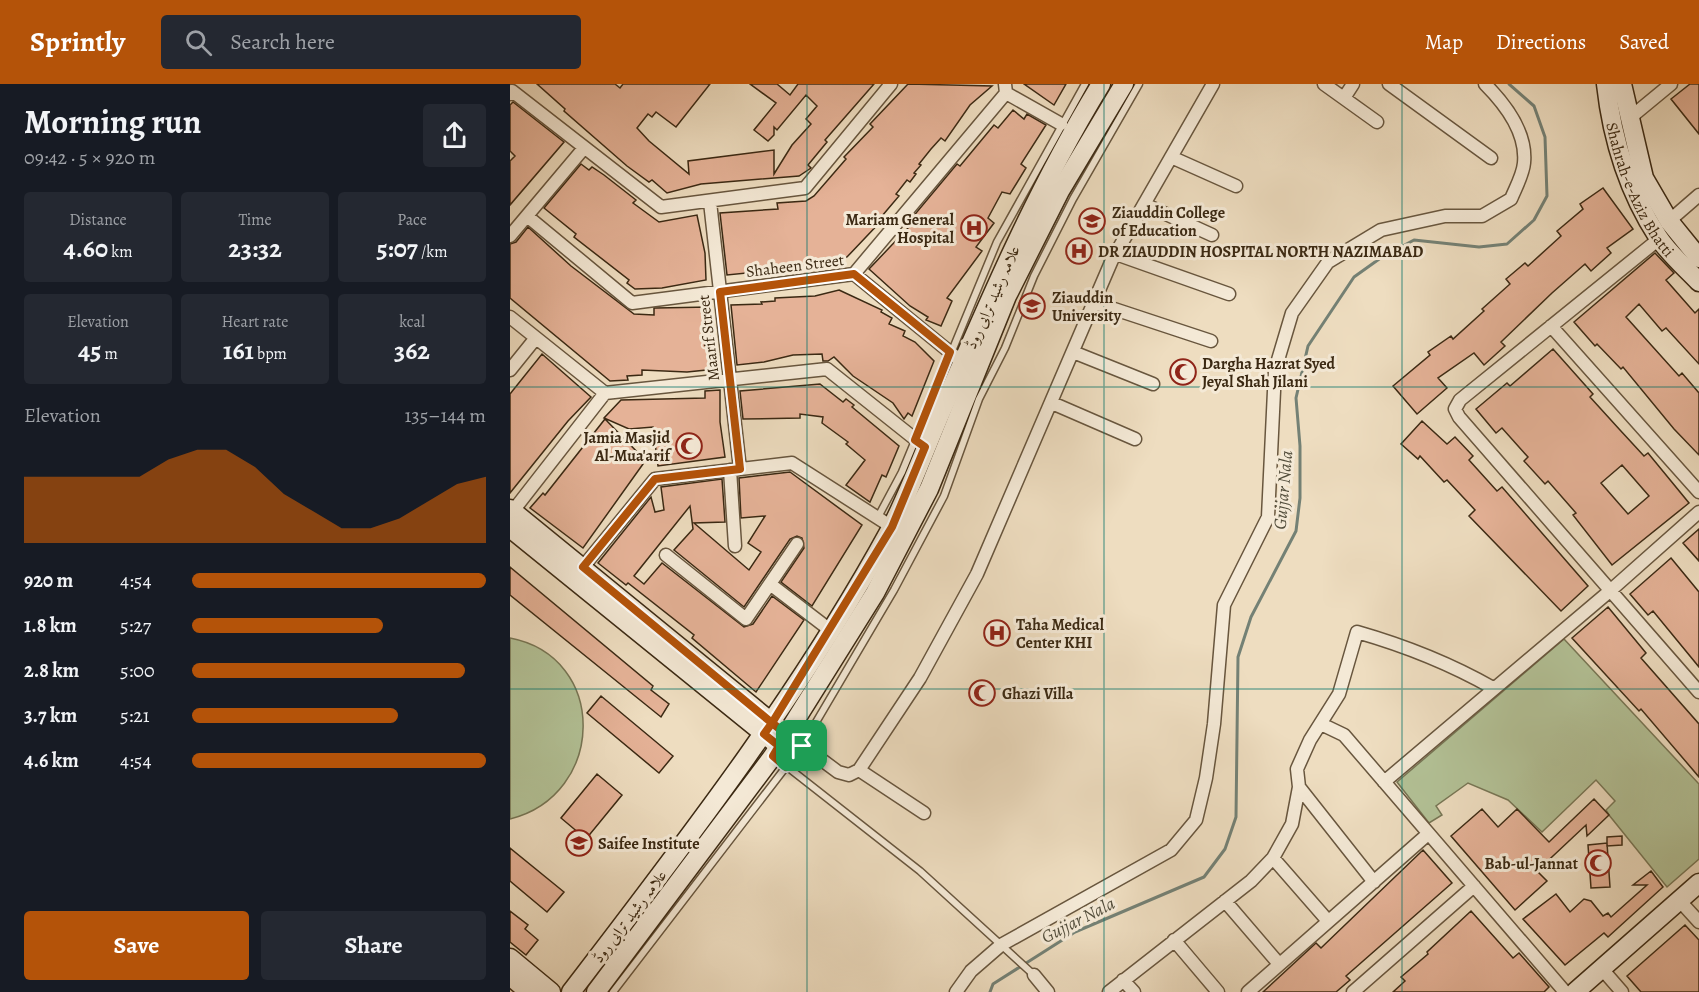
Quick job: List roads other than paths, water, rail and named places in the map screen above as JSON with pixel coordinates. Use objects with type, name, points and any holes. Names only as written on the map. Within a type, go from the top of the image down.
[{"type":"main road","name":"علامہ رشید ترابی روڈ","points":[[571,992],[768,729],[830,630],[885,522],[956,357],[1048,176],[1101,84]]},
{"type":"main road","name":"علامہ رشید ترابی روڈ","points":[[596,992],[781,751],[875,593],[929,489],[1007,296],[1060,191],[1124,84]]},
{"type":"main road","name":"Shahrah-e-Aziz Bhatti","points":[[1606,84],[1610,124],[1622,164],[1659,239],[1699,282]]},
{"type":"main road","name":"Shahrah-e-Aziz Bhatti","points":[[1622,84],[1631,117],[1635,149],[1644,178],[1669,220],[1699,258]]},
{"type":"main road","points":[[511,516],[583,567],[768,729],[781,751]]},
{"type":"main road","points":[[511,516],[768,729]]},
{"type":"main road","points":[[1575,992],[1699,883]]},
{"type":"main road","points":[[510,958],[551,992]]},
{"type":"main road","points":[[510,976],[529,992]]},
{"type":"street","points":[[511,90],[661,207],[805,188],[891,84]]},
{"type":"street","points":[[781,751],[802,746],[838,772],[849,775],[858,770],[920,678],[977,574],[1052,403],[1093,302],[1116,254],[1213,84]]},
{"type":"street","points":[[1324,84],[1377,122]]},
{"type":"street","points":[[1344,98],[1353,84]]},
{"type":"street","points":[[1389,84],[1491,158]]},
{"type":"street","points":[[956,992],[970,971],[1171,850],[1196,820],[1206,778],[1214,724],[1224,604],[1268,517],[1275,370],[1292,313],[1328,262],[1381,230],[1445,216],[1482,216],[1511,200],[1524,163],[1518,130],[1504,103],[1485,84]]},
{"type":"street","points":[[1631,117],[1671,84]]},
{"type":"street","points":[[1005,89],[1062,124]]},
{"type":"street","name":"Shaheen Street","points":[[527,216],[632,303],[854,274],[1005,89]]},
{"type":"street","points":[[510,236],[584,148]]},
{"type":"street","points":[[1172,157],[1236,186]]},
{"type":"street","points":[[1669,220],[1699,195]]},
{"type":"street","name":"Maarif Street","points":[[710,202],[730,379],[735,470],[735,546]]},
{"type":"street","points":[[1144,204],[1212,235]]},
{"type":"street","points":[[1659,239],[1460,400],[1455,408],[1459,417],[1699,692]]},
{"type":"street","points":[[1116,254],[1229,294]]},
{"type":"street","points":[[854,274],[956,357]]},
{"type":"street","points":[[1093,302],[1211,341]]},
{"type":"street","points":[[510,317],[605,393],[827,369],[920,443]]},
{"type":"street","points":[[1551,326],[1699,492]]},
{"type":"street","points":[[510,370],[535,339]]},
{"type":"street","points":[[1073,352],[1153,384]]},
{"type":"street","points":[[511,516],[605,393]]},
{"type":"street","points":[[1052,403],[1135,439]]},
{"type":"street","points":[[583,567],[655,479],[792,463],[885,522]]},
{"type":"street","points":[[1384,783],[1699,512]]},
{"type":"street","points":[[666,555],[743,618],[748,618],[797,544]]},
{"type":"street","points":[[770,584],[830,630]]},
{"type":"street","points":[[1108,992],[1251,881],[1273,858],[1292,824],[1299,787],[1297,770],[1310,740],[1339,694],[1357,632],[1407,646],[1452,665],[1493,688]]},
{"type":"street","points":[[1321,724],[1344,735],[1565,992]]},
{"type":"street","points":[[858,770],[924,813]]},
{"type":"street","points":[[1299,787],[1374,882]]},
{"type":"street","points":[[1255,990],[1279,964],[1428,834]]},
{"type":"street","points":[[1273,858],[1328,921]]},
{"type":"street","points":[[1353,992],[1474,886]]},
{"type":"street","points":[[1680,900],[1699,922]]},
{"type":"street","points":[[1225,901],[1279,964]]},
{"type":"street","points":[[1174,940],[1218,992]]},
{"type":"street","points":[[1602,969],[1622,992]]},
{"type":"street","points":[[1034,975],[1048,992]]},
{"type":"street","points":[[1123,980],[1134,992]]},
{"type":"lane","points":[[956,357],[998,242],[1085,84]]},
{"type":"lane","points":[[613,992],[781,751],[802,746],[894,590],[944,496],[979,399],[1005,348],[1034,276],[1073,199],[1139,84]]},
{"type":"lane","points":[[781,751],[921,871],[1034,975]]},
{"type":"waterway","name":"Gujjar Nala","points":[[990,992],[993,984],[1075,932],[1204,877],[1225,849],[1236,817],[1238,657],[1251,617],[1296,531],[1300,498],[1300,446],[1296,398],[1308,346],[1354,277],[1382,257],[1414,240],[1479,247],[1507,244],[1534,220],[1547,196],[1545,137],[1534,106],[1509,84]]},
{"type":"place","name":"Ziauddin College of Education","points":[[1092,221]]},
{"type":"place","name":"Mariam General Hospital","points":[[974,228]]},
{"type":"place","name":"DR ZIAUDDIN HOSPITAL NORTH NAZIMABAD","points":[[1079,251]]},
{"type":"place","name":"Ziauddin University","points":[[1032,306]]},
{"type":"place","name":"Dargha Hazrat Syed Jeyal Shah Jilani","points":[[1183,372]]},
{"type":"place","name":"Jamia Masjid Al-Mua'arif","points":[[689,446]]},
{"type":"place","name":"Taha Medical Center KHI","points":[[997,633]]},
{"type":"place","name":"Ghazi Villa","points":[[982,693]]},
{"type":"place","name":"Saifee Institute","points":[[579,843]]},
{"type":"place","name":"Bab-ul-Jannat","points":[[1598,863]]}]
